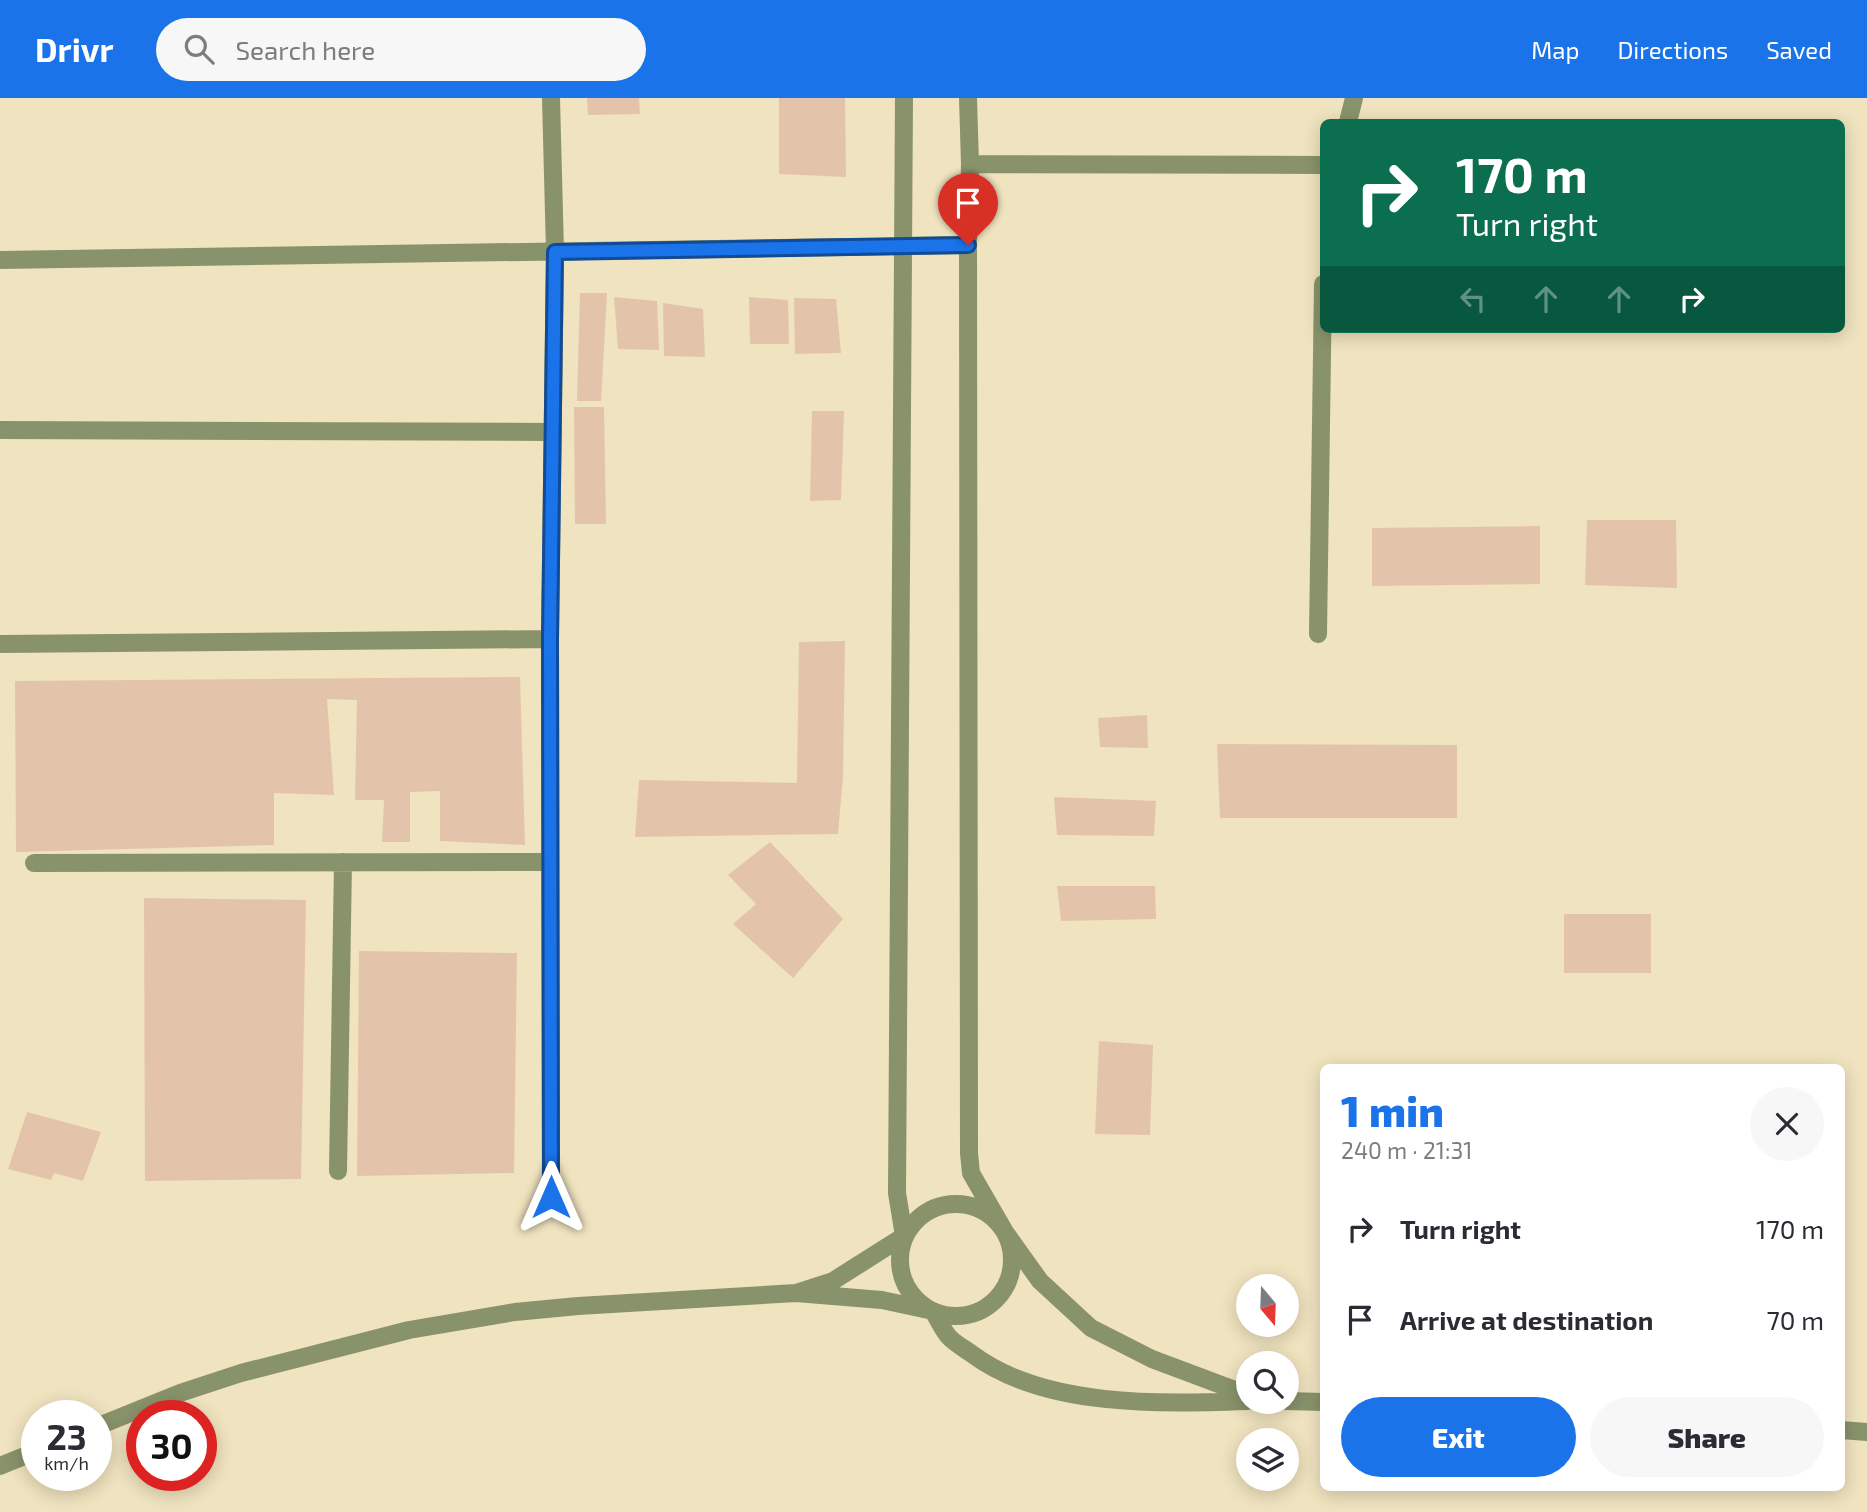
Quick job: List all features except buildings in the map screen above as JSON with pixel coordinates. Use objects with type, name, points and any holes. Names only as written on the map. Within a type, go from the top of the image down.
[{"type":"street","points":[[551,98],[555,252],[550,639],[551,1197]]},
{"type":"street","points":[[904,98],[897,1193],[904,1236],[900,1254],[901,1271],[907,1288],[918,1301],[933,1311],[950,1338],[990,1368],[1024,1381],[1066,1392],[1140,1403],[1236,1401]]},
{"type":"street","points":[[112,1421],[241,1373],[409,1330],[515,1312],[796,1293],[882,1300],[950,1316],[967,1315],[984,1308],[998,1297],[1008,1283],[1012,1248],[971,1173],[969,1153],[968,98]]},
{"type":"street","points":[[1349,119],[1354,98]]},
{"type":"street","points":[[970,164],[1320,165]]},
{"type":"street","points":[[0,260],[968,245]]},
{"type":"street","points":[[1318,634],[1322,333]]},
{"type":"street","points":[[0,430],[553,432]]},
{"type":"street","points":[[0,645],[550,639]]},
{"type":"street","points":[[338,1171],[343,862]]},
{"type":"street","points":[[34,863],[550,862]]},
{"type":"street","points":[[796,1293],[832,1281],[904,1236],[914,1222],[928,1211],[944,1205],[962,1203],[979,1208],[994,1218],[1040,1281],[1091,1328],[1152,1359],[1236,1390]]},
{"type":"street","points":[[1299,1401],[1320,1402]]},
{"type":"street","points":[[1845,1430],[1867,1432]]},
{"type":"street","points":[[0,1466],[21,1457]]},
{"type":"route","points":[[551,1197],[550,639],[555,252],[968,245]]}]
